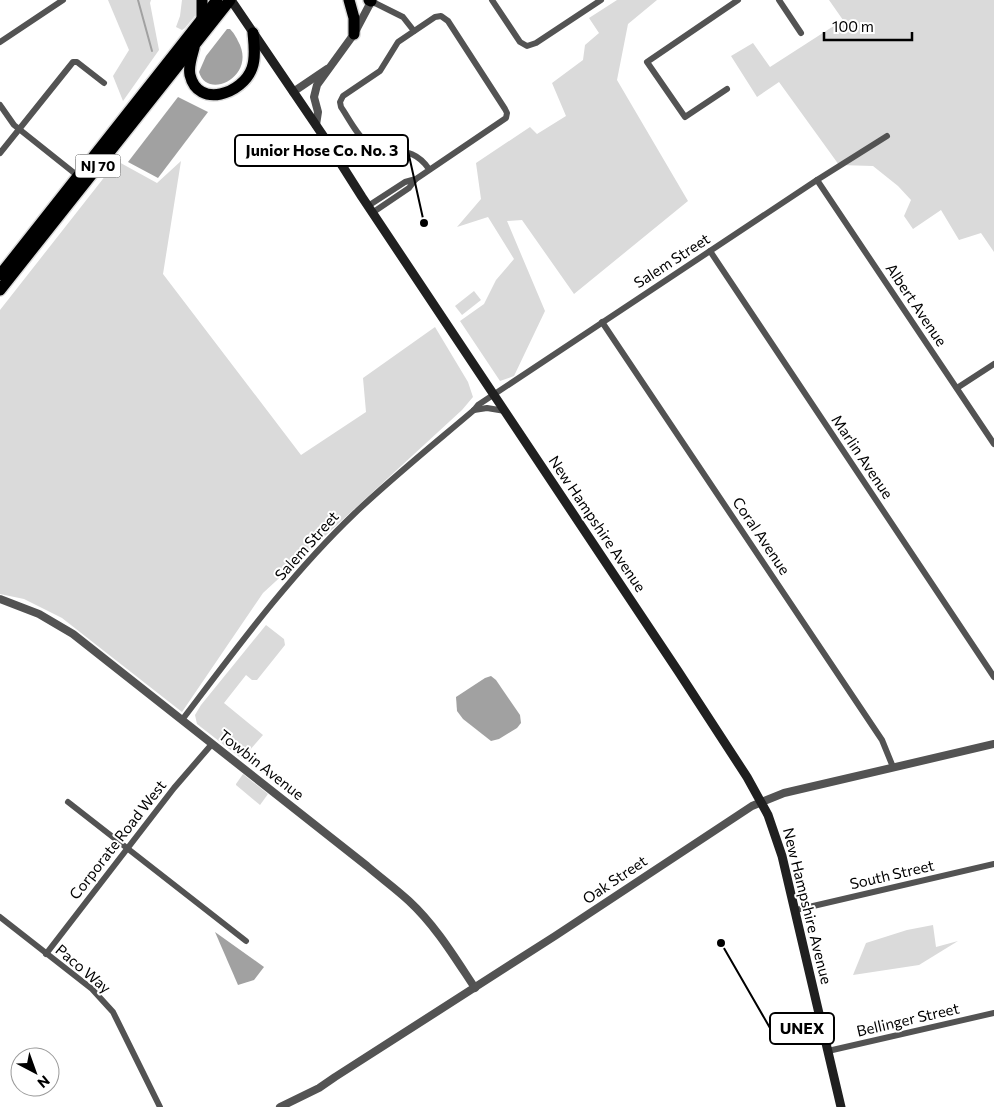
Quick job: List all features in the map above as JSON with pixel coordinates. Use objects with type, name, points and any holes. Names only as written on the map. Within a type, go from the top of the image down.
[{"type":"highway","points":[[202,0],[202,19]]},
{"type":"highway","name":"NJ 70","points":[[0,275],[217,0]]},
{"type":"highway","name":"NJ 70","points":[[0,290],[230,0]]},
{"type":"highway","points":[[349,0],[354,18],[354,34]]},
{"type":"highway","points":[[196,43],[190,70],[193,81],[205,93],[222,94],[230,92],[243,82],[252,69],[254,54],[253,33]]},
{"type":"main road","name":"New Hampshire Avenue","points":[[230,0],[316,125],[370,210],[678,671],[761,801],[778,841],[796,910],[841,1107]]},
{"type":"street","points":[[0,42],[63,0]]},
{"type":"street","points":[[316,125],[318,112],[314,97],[315,91],[354,34],[371,0],[403,17],[414,31]]},
{"type":"street","points":[[492,0],[520,42],[527,46],[536,43],[601,0]]},
{"type":"street","points":[[727,89],[685,117],[647,62],[738,0]]},
{"type":"street","points":[[779,0],[801,33]]},
{"type":"street","points":[[370,210],[405,182],[416,179],[504,121],[507,113],[444,17],[435,17],[398,42],[380,71],[341,98],[340,103],[363,140],[371,145],[416,156],[423,160],[429,170]]},
{"type":"street","points":[[0,152],[73,62],[76,62],[104,83]]},
{"type":"street","points":[[293,92],[333,65]]},
{"type":"street","points":[[0,104],[18,129],[78,176]]},
{"type":"street","name":"Salem Street","points":[[182,720],[245,637],[305,566],[355,513],[478,405],[817,180],[887,136]]},
{"type":"street","name":"Albert Avenue","points":[[817,180],[994,444]]},
{"type":"street","name":"Marlin Avenue","points":[[710,252],[994,676]]},
{"type":"street","name":"Coral Avenue","points":[[602,322],[882,740],[893,767]]},
{"type":"street","points":[[957,388],[994,364]]},
{"type":"street","points":[[474,410],[487,408],[505,411]]},
{"type":"street","name":"Towbin Avenue","points":[[0,599],[39,614],[73,634],[409,901],[444,941],[475,988]]},
{"type":"street","name":"Corporate Road West","points":[[46,954],[174,788],[212,744]]},
{"type":"street","name":"Oak Street","points":[[280,1107],[319,1088],[555,936],[745,809],[784,793],[994,744]]},
{"type":"street","points":[[68,802],[246,942]]},
{"type":"street","name":"South Street","points":[[796,910],[994,864]]},
{"type":"street","name":"Paco Way","points":[[0,917],[92,989],[113,1012],[160,1107]]},
{"type":"street","name":"Bellinger Street","points":[[828,1051],[994,1013]]},
{"type":"shaded area","points":[[108,0],[151,0],[159,50],[123,101],[113,76],[129,50]]},
{"type":"shaded area","points":[[182,0],[200,0],[199,11],[182,30],[176,27],[180,16]]},
{"type":"shaded area","points":[[617,0],[657,0],[628,24],[617,80],[688,201],[574,294],[522,220],[507,221],[545,311],[514,376],[500,381],[460,321],[484,304],[496,280],[514,259],[488,217],[457,227],[481,199],[476,163],[530,127],[537,134],[566,116],[552,83],[583,60],[585,45],[599,33],[589,18]]},
{"type":"shaded area","points":[[829,0],[994,0],[994,252],[981,233],[959,240],[941,210],[913,229],[904,216],[911,200],[898,186],[873,166],[839,165],[779,82],[757,97],[731,56],[753,43],[770,67],[843,20]]},
{"type":"shaded area","points":[[227,29],[232,31],[240,45],[243,57],[241,67],[228,81],[211,84],[204,80],[199,72],[206,56]]},
{"type":"shaded area","points":[[178,97],[208,112],[158,178],[128,162]]},
{"type":"shaded area","points":[[117,161],[157,183],[181,161],[163,274],[301,455],[366,412],[363,378],[435,327],[468,382],[473,397],[462,410],[263,593],[182,712],[62,618],[24,599],[0,594],[0,310]]},
{"type":"shaded area","points":[[474,291],[481,300],[462,315],[455,306]]},
{"type":"shaded area","points":[[266,625],[284,639],[285,645],[257,680],[252,680],[246,675],[224,703],[263,735],[242,759],[197,724],[195,715]]},
{"type":"shaded area","points":[[491,676],[496,680],[520,715],[521,723],[517,728],[499,739],[491,741],[463,719],[457,711],[456,697]]},
{"type":"shaded area","points":[[243,774],[268,794],[260,805],[236,785]]},
{"type":"shaded area","points":[[933,925],[936,947],[958,941],[919,965],[853,975],[866,943],[907,930]]},
{"type":"shaded area","points":[[215,932],[264,967],[254,980],[238,985]]},
{"type":"waterway","points":[[138,0],[152,51]]},
{"type":"place","name":"Junior Hose Co. No. 3","points":[[424,223]]},
{"type":"place","name":"UNEX","points":[[721,943]]}]
